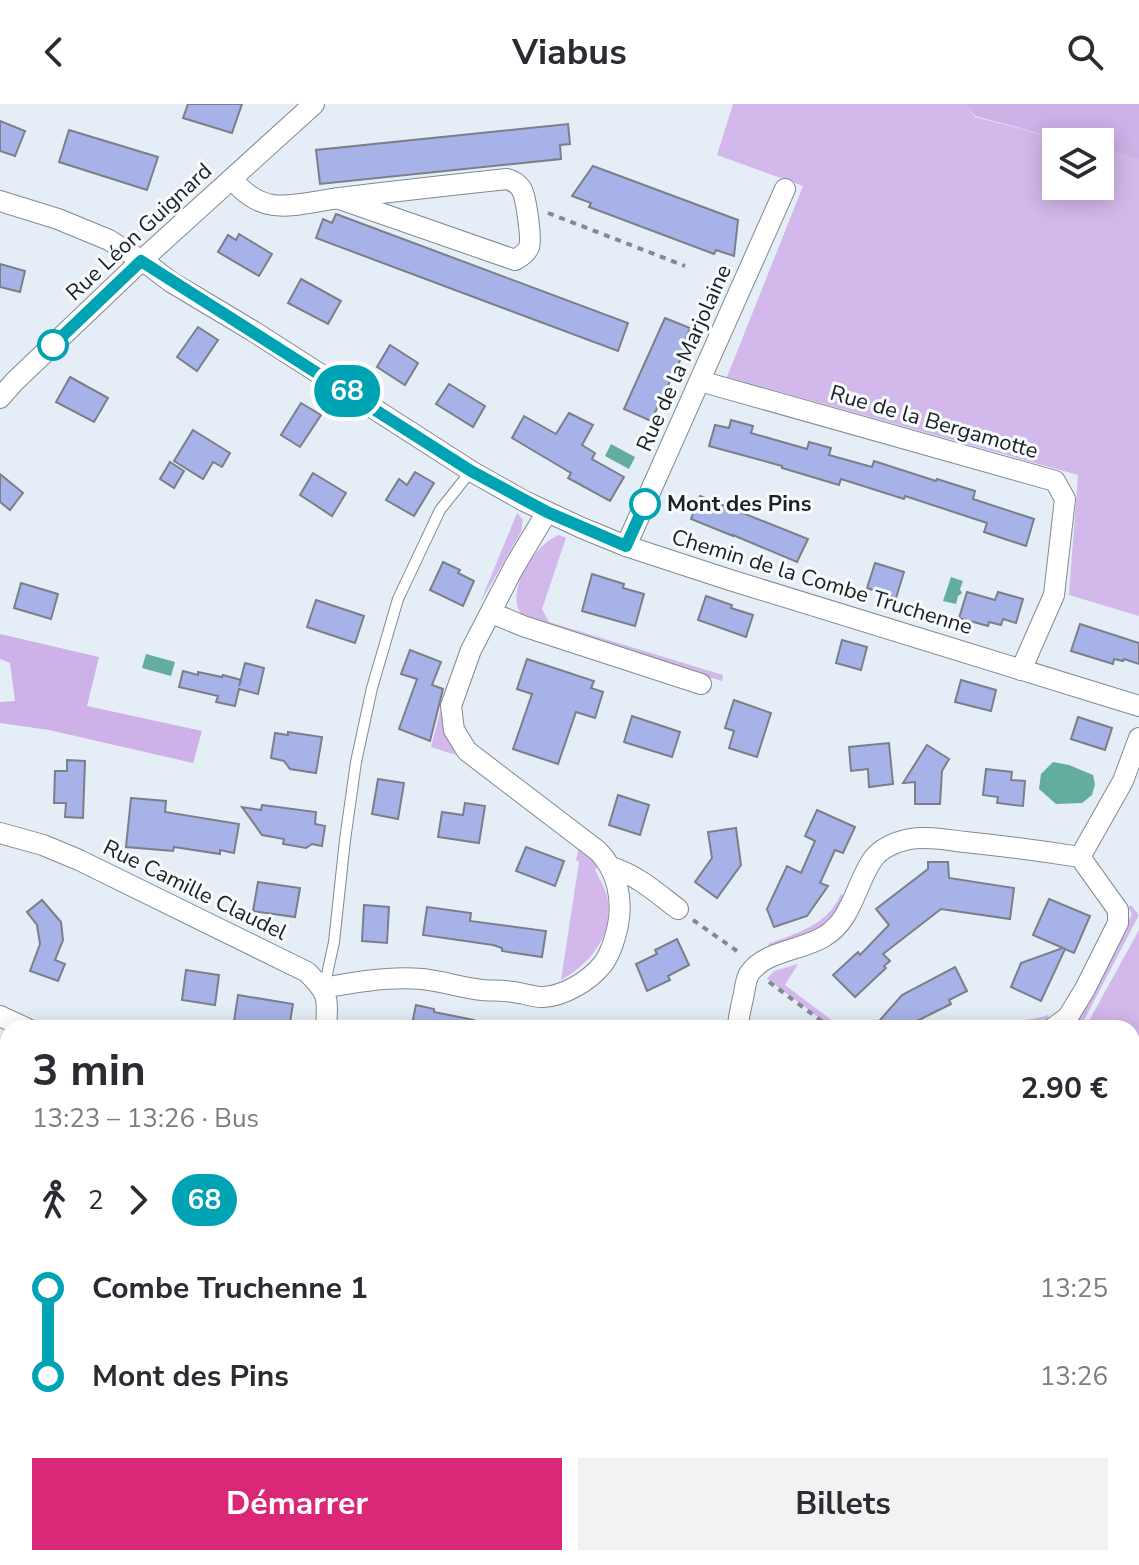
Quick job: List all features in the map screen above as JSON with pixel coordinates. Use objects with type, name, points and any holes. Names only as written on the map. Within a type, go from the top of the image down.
[{"type":"street","name":"Rue Léon Guignard","points":[[0,398],[141,261],[314,104]]},
{"type":"street","points":[[232,179],[263,203],[280,206],[337,198],[507,179],[514,181],[524,196],[529,247],[515,260],[337,198]]},
{"type":"street","name":"Rue de la Marjolaine","points":[[626,546],[785,189]]},
{"type":"street","name":"Chemin de la Combe Truchenne","points":[[0,201],[46,214],[118,245],[471,471],[547,512],[626,546],[1139,706]]},
{"type":"street","name":"Rue de la Bergamotte","points":[[700,381],[1055,481],[1065,499],[1054,595],[1021,670]]},
{"type":"street","points":[[327,1020],[328,1002],[324,988],[403,978],[539,997],[562,993],[602,965],[615,939],[620,914],[611,867],[598,851],[467,751],[451,719],[451,706],[471,650],[547,512]]},
{"type":"street","points":[[492,613],[701,684]]},
{"type":"street","points":[[1080,857],[1123,781],[1139,738]]},
{"type":"street","name":"Rue Camille Claudel","points":[[0,833],[43,845],[79,860],[307,972],[324,988]]},
{"type":"street","points":[[740,1020],[748,976],[768,959],[814,942],[837,926],[869,866],[885,847],[926,837],[1080,857],[1118,910],[1118,923],[1085,989],[1064,1020]]},
{"type":"street","points":[[611,867],[639,879],[678,909]]},
{"type":"lane","points":[[324,988],[334,942],[356,762],[376,673],[398,599],[410,573],[440,510],[471,471]]},
{"type":"path","points":[[526,209],[539,209],[685,266]]},
{"type":"path","points":[[678,909],[737,951]]},
{"type":"path","points":[[764,978],[820,1020]]},
{"type":"shaded area","points":[[733,104],[965,104],[975,117],[1042,134],[1042,200],[1114,200],[1114,153],[1139,160],[1139,616],[1069,595],[1078,475],[727,377],[803,186],[717,155]]},
{"type":"shaded area","points":[[965,104],[1139,104],[1139,160],[1114,153],[1114,128],[1042,128],[1042,134],[975,116]]},
{"type":"shaded area","points":[[611,444],[635,457],[629,469],[605,456]]},
{"type":"shaded area","points":[[517,513],[523,520],[521,532],[480,603]]},
{"type":"shaded area","points":[[559,535],[566,538],[542,609],[549,622],[723,675],[722,681],[539,626],[525,618],[517,600],[521,578],[534,556]]},
{"type":"shaded area","points":[[951,577],[963,581],[962,593],[956,604],[943,601]]},
{"type":"shaded area","points":[[0,634],[99,657],[87,706],[202,731],[193,763],[49,730],[0,723],[0,702],[15,701],[10,663],[0,659]]},
{"type":"shaded area","points":[[146,654],[175,662],[171,676],[142,668]]},
{"type":"shaded area","points":[[442,705],[445,733],[456,755],[431,747]]},
{"type":"shaded area","points":[[1053,762],[1093,775],[1095,784],[1092,795],[1082,803],[1056,804],[1039,789],[1041,774]]},
{"type":"shaded area","points":[[579,846],[598,866],[595,870],[607,896],[609,913],[597,948],[581,966],[561,980],[579,862],[576,860]]},
{"type":"shaded area","points":[[841,894],[846,898],[836,916],[811,936],[770,950],[768,944],[820,921]]},
{"type":"shaded area","points":[[1131,905],[1139,915],[1084,1020],[1075,1020],[1132,914],[1128,907]]},
{"type":"shaded area","points":[[1139,930],[1139,1020],[1089,1020]]},
{"type":"shaded area","points":[[798,964],[785,985],[831,1020],[822,1020],[767,979],[774,971]]},
{"type":"shaded area","points":[[1048,1015],[1049,1019],[1021,1020]]},
{"type":"building","points":[[188,104],[242,104],[232,133],[183,118]]},
{"type":"building","points":[[0,121],[25,131],[15,156],[0,151]]},
{"type":"building","points":[[568,124],[570,144],[560,145],[561,159],[320,184],[316,150]]},
{"type":"building","points":[[69,130],[158,157],[147,190],[59,162]]},
{"type":"building","points":[[593,166],[738,220],[734,256],[716,250],[714,254],[589,207],[591,203],[572,196]]},
{"type":"building","points":[[336,214],[628,323],[618,351],[316,238],[323,219],[332,223]]},
{"type":"building","points":[[239,234],[272,254],[259,276],[218,252],[228,235],[236,240]]},
{"type":"building","points":[[0,264],[25,271],[20,292],[0,287]]},
{"type":"building","points":[[301,279],[341,301],[328,324],[288,303]]},
{"type":"building","points":[[665,318],[690,328],[686,348],[651,421],[624,409]]},
{"type":"building","points":[[198,327],[218,340],[197,371],[177,357]]},
{"type":"building","points":[[390,345],[418,363],[405,385],[377,367]]},
{"type":"building","points":[[70,377],[108,398],[94,422],[56,402]]},
{"type":"building","points":[[449,384],[485,406],[473,427],[436,404]]},
{"type":"building","points":[[301,403],[321,415],[300,447],[281,435]]},
{"type":"building","points":[[569,413],[593,425],[582,445],[595,453],[592,459],[624,477],[610,501],[568,478],[571,473],[512,438],[524,416],[556,434]]},
{"type":"building","points":[[731,420],[753,426],[751,433],[807,449],[809,442],[831,448],[829,455],[872,467],[874,461],[975,491],[973,499],[1034,519],[1026,546],[984,532],[987,523],[905,496],[904,499],[841,479],[839,485],[709,446],[715,425],[729,428]]},
{"type":"building","points":[[193,430],[230,453],[222,467],[213,462],[203,479],[174,461]]},
{"type":"building","points":[[170,462],[184,471],[174,488],[160,479]]},
{"type":"building","points":[[415,472],[434,483],[414,516],[386,500],[399,479],[407,485]]},
{"type":"building","points":[[313,473],[346,493],[332,516],[300,495]]},
{"type":"building","points":[[0,474],[23,493],[10,510],[0,502]]},
{"type":"building","points":[[700,496],[808,539],[797,562],[691,519]]},
{"type":"building","points":[[443,562],[474,581],[463,606],[430,590]]},
{"type":"building","points":[[875,563],[904,572],[896,598],[867,588]]},
{"type":"building","points":[[592,574],[644,594],[635,626],[582,611]]},
{"type":"building","points":[[21,583],[58,594],[51,619],[14,608]]},
{"type":"building","points":[[967,592],[995,600],[998,592],[1023,599],[1016,623],[1003,619],[1001,625],[989,622],[988,626],[959,618]]},
{"type":"building","points":[[706,596],[753,615],[746,637],[698,620]]},
{"type":"building","points":[[316,600],[364,616],[355,643],[307,627]]},
{"type":"building","points":[[1080,624],[1139,643],[1139,664],[1114,659],[1113,664],[1071,651]]},
{"type":"building","points":[[842,640],[867,647],[861,670],[836,663]]},
{"type":"building","points":[[410,650],[441,662],[432,685],[443,689],[430,741],[399,729],[417,679],[401,674]]},
{"type":"building","points":[[527,659],[594,681],[591,688],[603,692],[595,718],[576,712],[558,764],[513,749],[532,694],[517,689]]},
{"type":"building","points":[[245,663],[264,668],[258,694],[239,689],[235,706],[216,702],[218,696],[179,687],[183,671],[241,680]]},
{"type":"building","points":[[961,680],[996,690],[991,711],[955,702]]},
{"type":"building","points":[[734,700],[771,713],[757,757],[729,748],[734,731],[725,728]]},
{"type":"building","points":[[632,716],[680,732],[672,757],[624,742]]},
{"type":"building","points":[[1078,717],[1112,728],[1105,750],[1071,739]]},
{"type":"building","points":[[288,732],[322,737],[316,773],[290,769],[284,761],[271,758],[275,733],[288,735]]},
{"type":"building","points":[[889,743],[893,784],[869,787],[868,769],[851,771],[849,747]]},
{"type":"building","points":[[927,745],[949,759],[942,771],[940,804],[915,804],[915,782],[903,783]]},
{"type":"building","points":[[67,760],[85,761],[83,818],[65,817],[66,803],[54,803],[55,771],[67,771]]},
{"type":"building","points":[[986,769],[1012,772],[1011,780],[1025,781],[1023,806],[997,803],[998,797],[983,795]]},
{"type":"building","points":[[378,779],[404,783],[398,819],[372,814]]},
{"type":"building","points":[[618,795],[649,805],[640,835],[609,825]]},
{"type":"building","points":[[131,798],[166,801],[165,812],[239,824],[234,853],[174,847],[173,851],[126,847]]},
{"type":"building","points":[[465,803],[485,806],[479,843],[438,837],[442,812],[463,815]]},
{"type":"building","points":[[262,805],[316,812],[315,824],[325,826],[322,846],[312,844],[306,848],[283,844],[284,839],[262,835],[242,807],[261,810]]},
{"type":"building","points":[[817,810],[855,827],[843,853],[835,850],[820,883],[828,886],[807,916],[774,927],[767,909],[787,866],[801,873],[815,841],[805,836]]},
{"type":"building","points":[[736,828],[741,865],[717,898],[695,882],[712,858],[708,832]]},
{"type":"building","points":[[526,847],[564,861],[555,886],[516,871]]},
{"type":"building","points":[[928,862],[948,862],[949,878],[1014,888],[1010,919],[941,909],[883,954],[890,961],[884,966],[886,968],[855,997],[833,975],[858,952],[860,955],[889,925],[876,909],[928,869]]},
{"type":"building","points":[[258,882],[300,888],[295,917],[253,911]]},
{"type":"building","points":[[1049,899],[1090,916],[1074,953],[1065,949],[1041,1001],[1011,987],[1021,963],[1063,948],[1033,935]]},
{"type":"building","points":[[42,900],[61,922],[63,940],[55,960],[65,964],[58,981],[30,971],[40,944],[37,925],[27,912]]},
{"type":"building","points":[[364,905],[389,907],[387,943],[362,941]]},
{"type":"building","points":[[427,907],[471,913],[470,921],[546,931],[542,957],[502,951],[502,948],[493,945],[423,935]]},
{"type":"building","points":[[677,939],[689,965],[668,976],[670,980],[647,991],[636,964]]},
{"type":"building","points":[[955,967],[967,991],[949,1000],[951,1004],[919,1020],[880,1020],[902,995]]},
{"type":"building","points":[[186,970],[219,975],[215,1005],[182,1000]]},
{"type":"building","points":[[238,995],[293,1004],[290,1020],[234,1020]]},
{"type":"building","points":[[416,1005],[474,1020],[413,1020]]},
{"type":"bus line","name":"68","points":[[53,345],[141,261],[471,471],[524,501],[626,546],[645,504]]},
{"type":"place","name":"Mont des Pins","points":[[645,504]]}]
